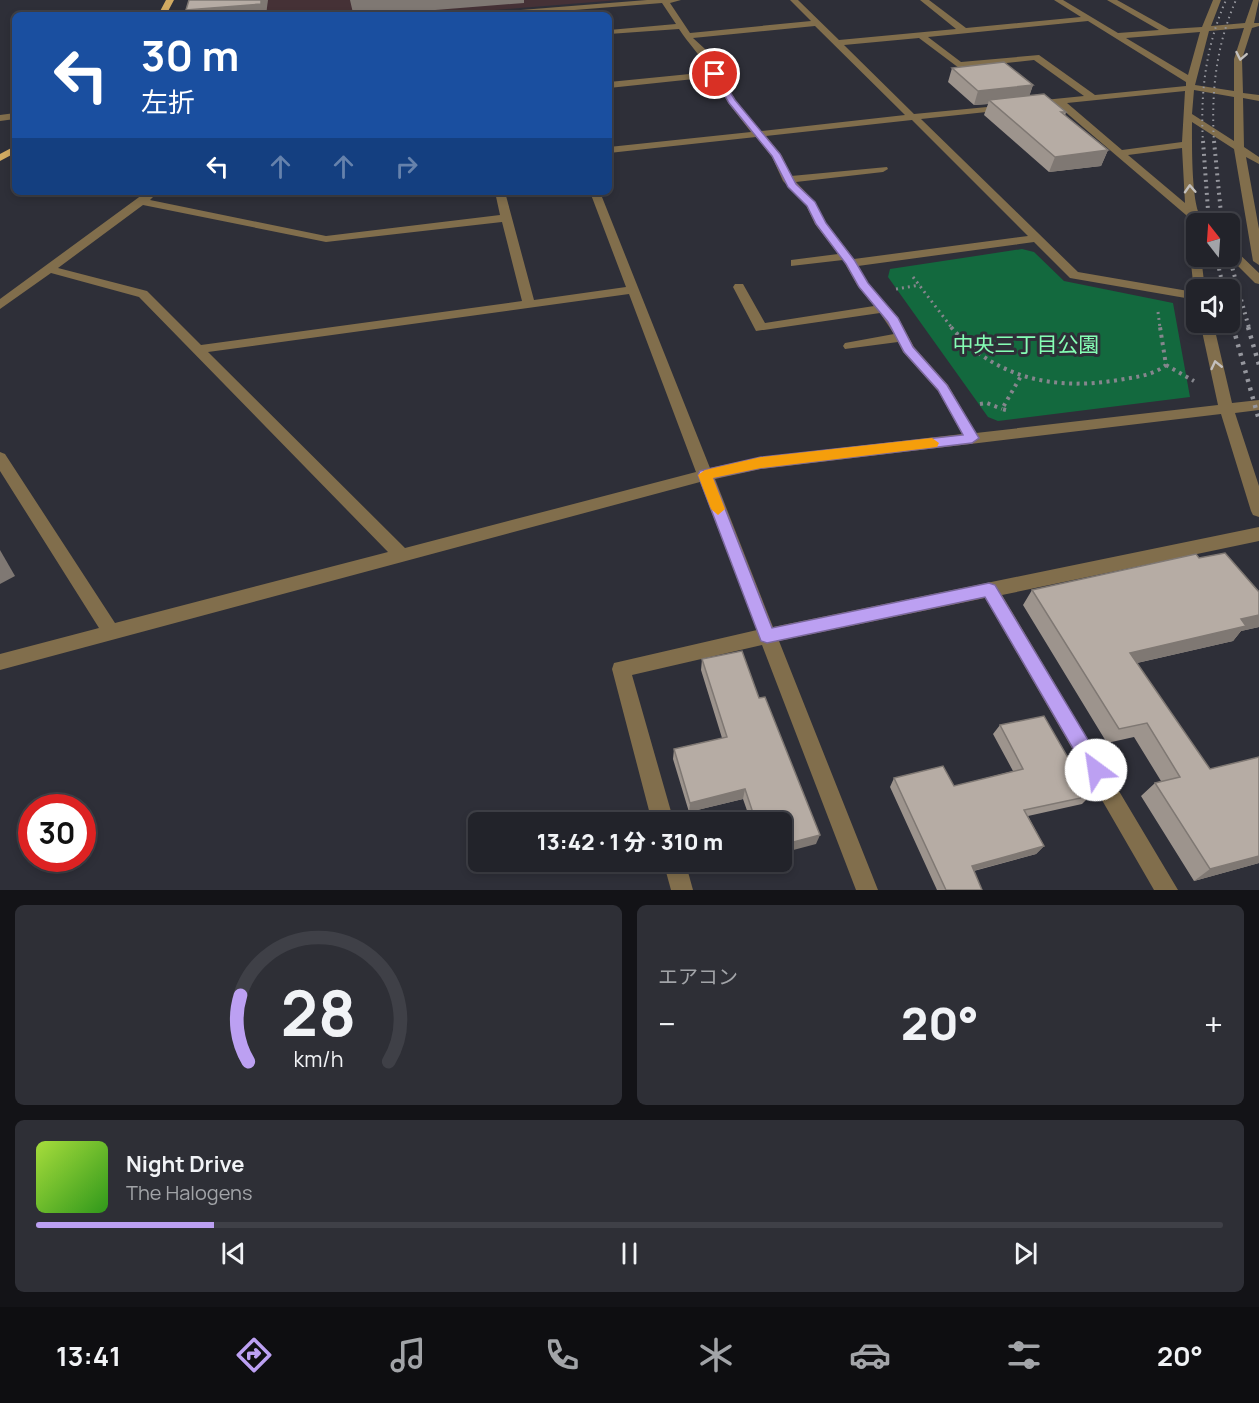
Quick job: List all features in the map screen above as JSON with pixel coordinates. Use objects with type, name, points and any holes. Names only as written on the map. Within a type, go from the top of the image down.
[{"type":"street","points":[[664,0],[683,26],[687,36],[702,51],[715,74],[757,134],[777,156],[788,180],[811,204],[821,224],[849,260],[863,285],[884,309],[903,337],[908,349],[943,388],[972,438]]},
{"type":"street","points":[[518,12],[677,0]]},
{"type":"street","points":[[794,0],[1074,275],[1186,294]]},
{"type":"street","points":[[924,0],[964,31]]},
{"type":"street","points":[[1058,0],[1190,85],[1239,97],[1259,98]]},
{"type":"street","points":[[1111,0],[1166,32]]},
{"type":"street","points":[[1192,213],[1188,144],[1190,85],[1205,28],[1217,0]]},
{"type":"street","points":[[1257,0],[1254,25],[1238,59],[1239,148],[1259,261]]},
{"type":"street","points":[[837,43],[1088,19]]},
{"type":"street","points":[[687,36],[818,23]]},
{"type":"street","points":[[1115,36],[1254,25]]},
{"type":"street","points":[[612,32],[683,26]]},
{"type":"street","points":[[921,35],[959,65],[1036,57],[1093,98]]},
{"type":"street","points":[[612,85],[715,74]]},
{"type":"street","points":[[1025,105],[1190,85]]},
{"type":"street","points":[[1239,97],[1259,111]]},
{"type":"street","points":[[1059,101],[1191,213]]},
{"type":"street","points":[[612,150],[1014,106]]},
{"type":"street","points":[[1189,117],[1259,161]]},
{"type":"street","points":[[1120,153],[1188,144]]},
{"type":"street","points":[[788,180],[883,169]]},
{"type":"street","points":[[0,305],[149,195]]},
{"type":"street","points":[[501,195],[529,305]]},
{"type":"street","points":[[596,195],[867,890]]},
{"type":"street","points":[[140,201],[327,239],[506,218]]},
{"type":"street","points":[[795,263],[898,257],[1035,238]]},
{"type":"street","points":[[1240,262],[1259,280]]},
{"type":"street","points":[[49,269],[143,294],[200,349],[402,556]]},
{"type":"street","points":[[739,287],[761,328],[884,309]]},
{"type":"street","points":[[200,349],[633,290]]},
{"type":"street","points":[[1209,333],[1226,407],[1259,511]]},
{"type":"street","points":[[850,346],[903,337]]},
{"type":"street","points":[[0,662],[705,475],[761,463],[1226,407],[1259,405]]},
{"type":"street","points":[[0,458],[111,632]]},
{"type":"street","points":[[660,812],[621,669],[989,589],[1259,534]]},
{"type":"street","points":[[989,589],[1167,890]]},
{"type":"street","points":[[677,872],[682,890]]},
{"type":"path","points":[[898,257],[970,347],[1000,366],[1034,381],[1075,386],[1157,372],[1166,365],[1154,289]]},
{"type":"path","points":[[890,290],[920,285]]},
{"type":"path","points":[[1002,409],[1021,376]]},
{"type":"path","points":[[973,405],[987,403],[1002,409],[1015,416],[1026,432]]},
{"type":"shaded area","points":[[191,0],[619,0],[471,12],[185,12]]},
{"type":"green space","name":"中央三丁目公園","points":[[1022,249],[1034,252],[1064,281],[1173,303],[1190,397],[998,421],[988,417],[888,277],[890,269]]},
{"type":"building","points":[[189,0],[261,0],[261,4],[186,10]]},
{"type":"building","points":[[1004,62],[1033,85],[978,91],[952,68]]},
{"type":"building","points":[[1044,94],[1066,112],[1061,112],[1108,150],[1055,157],[989,100]]},
{"type":"building","points":[[1225,553],[1259,592],[1259,615],[1241,619],[1246,626],[1130,653],[1210,769],[1259,757],[1259,856],[1210,869],[1155,783],[1180,777],[1147,723],[1119,729],[1032,590],[1196,554],[1199,558]]},
{"type":"building","points":[[742,651],[759,698],[765,697],[820,835],[792,842],[792,812],[753,812],[745,789],[690,803],[674,749],[727,737],[702,659]]},
{"type":"building","points":[[1044,716],[1090,796],[1024,810],[1044,846],[972,866],[982,890],[946,890],[894,778],[943,766],[954,786],[1023,769],[1000,725]]},
{"type":"railway","points":[[1203,141],[1206,70],[1209,52],[1226,0]]},
{"type":"railway","points":[[1214,143],[1213,106],[1216,70],[1219,52],[1236,0]]},
{"type":"railway","points":[[1203,141],[1208,213]]},
{"type":"railway","points":[[1214,141],[1221,213]]},
{"type":"railway","points":[[1219,267],[1221,279]]},
{"type":"railway","points":[[1232,267],[1249,328]]},
{"type":"railway","points":[[1248,327],[1259,365]]},
{"type":"railway","points":[[1235,333],[1259,420]]},
{"type":"slow traffic","points":[[718,509],[705,475],[761,463],[932,443]]},
{"type":"route","points":[[715,74],[732,102],[747,117],[763,142],[777,156],[787,179],[811,204],[821,224],[851,263],[863,285],[893,320],[908,349],[943,388],[972,438],[761,463],[705,475],[767,636],[989,589],[1096,770]]}]
